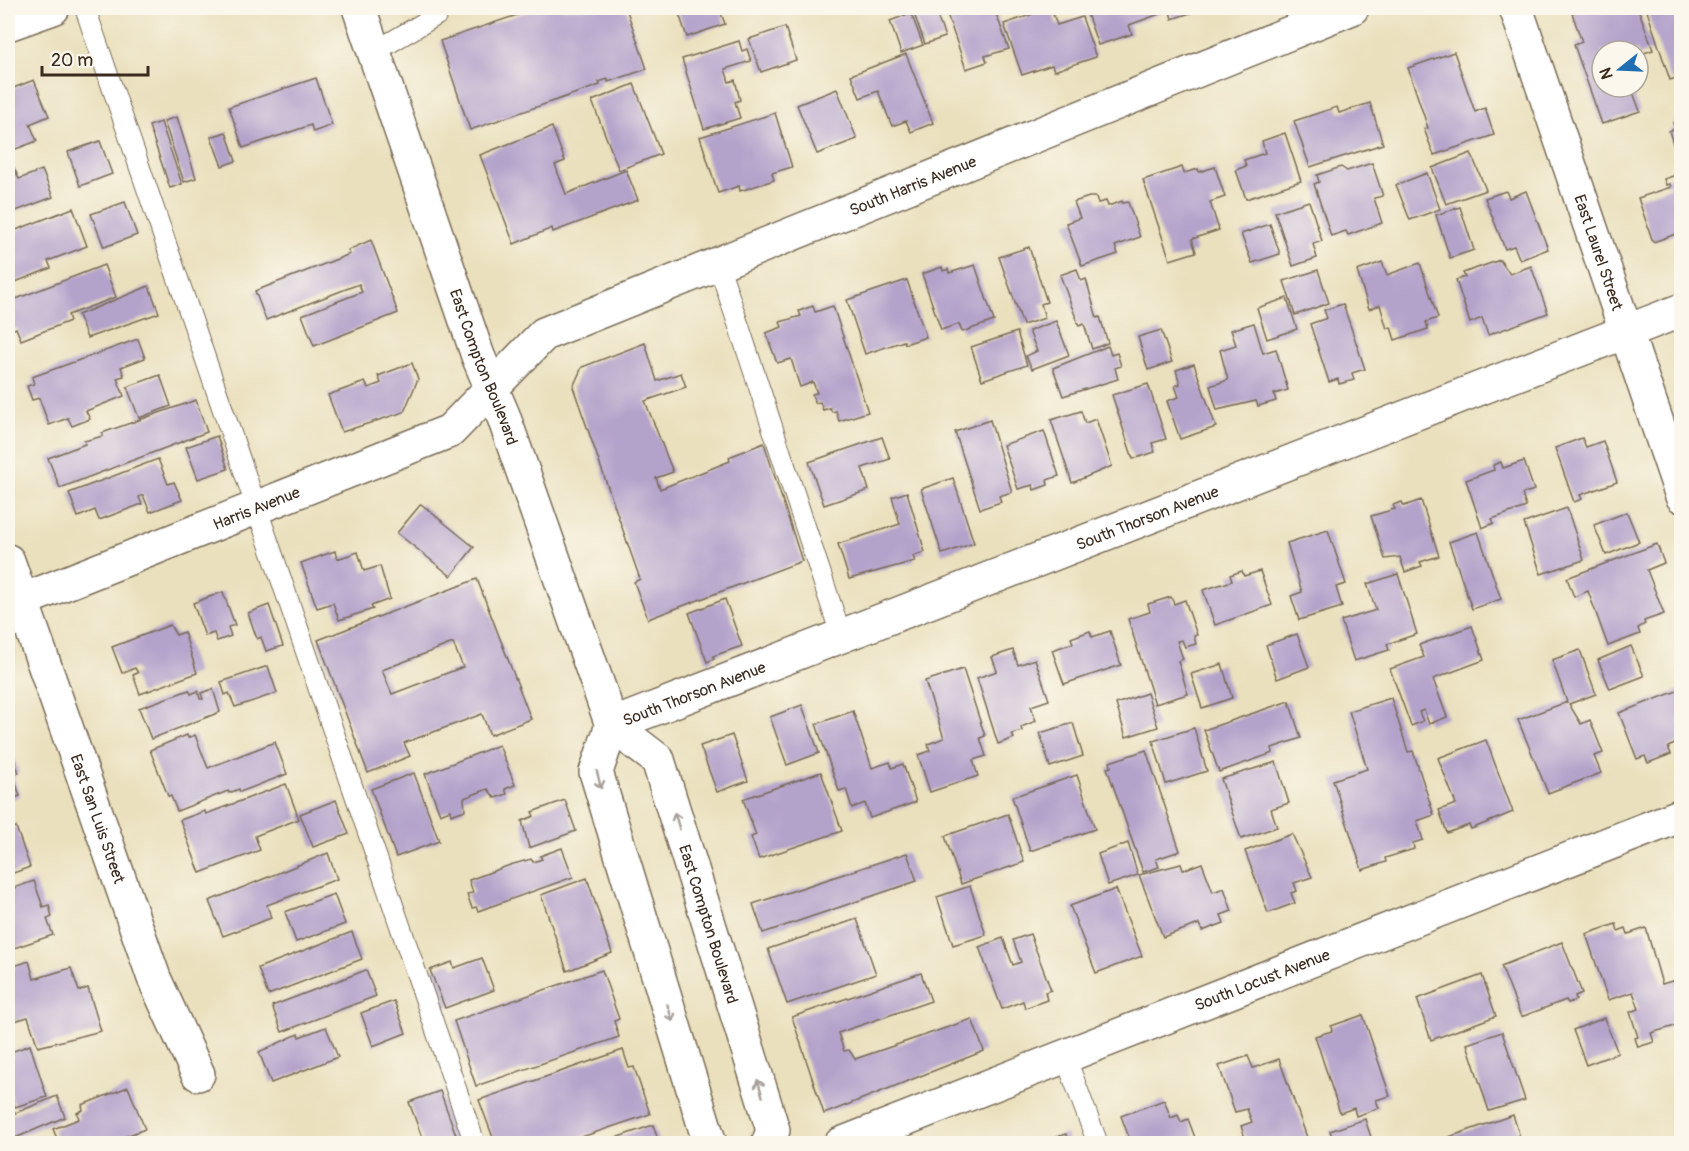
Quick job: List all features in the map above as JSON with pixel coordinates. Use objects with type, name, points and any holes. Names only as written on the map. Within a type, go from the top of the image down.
[{"type":"street","points":[[8,24],[53,8]]},
{"type":"street","name":"East Compton Boulevard","points":[[358,8],[478,356],[492,389],[612,725],[658,760],[773,1130],[768,1143]]},
{"type":"street","name":"South Harris Avenue","points":[[492,389],[544,334],[1352,8]]},
{"type":"street","name":"East Laurel Street","points":[[1516,8],[1682,496]]},
{"type":"street","name":"South Thorson Avenue","points":[[612,725],[1682,310]]},
{"type":"street","name":"Harris Avenue","points":[[14,603],[450,430],[492,389]]},
{"type":"street","name":"East San Luis Street","points":[[8,561],[14,603],[154,978],[198,1074]]},
{"type":"street","points":[[612,725],[596,772],[710,1143]]},
{"type":"street","name":"South Locust Avenue","points":[[841,1143],[1682,815]]},
{"type":"lane","points":[[85,8],[201,354],[257,507],[475,1143]]},
{"type":"lane","points":[[374,52],[437,15],[440,8]]},
{"type":"lane","points":[[718,263],[841,635]]},
{"type":"lane","points":[[1065,1056],[1098,1143]]},
{"type":"building","points":[[538,8],[626,8],[647,69],[608,82],[608,79],[599,82],[600,85],[470,130],[440,41]]},
{"type":"building","points":[[677,8],[719,8],[725,24],[687,37]]},
{"type":"building","points":[[912,8],[934,8],[945,37],[925,44]]},
{"type":"building","points":[[945,8],[994,8],[1009,49],[985,56],[987,62],[966,69]]},
{"type":"building","points":[[1051,8],[1057,25],[1082,17],[1096,57],[1054,71],[1052,65],[1022,75],[1004,24]]},
{"type":"building","points":[[1085,8],[1164,8],[1165,12],[1129,25],[1132,34],[1098,45]]},
{"type":"building","points":[[1169,8],[1198,8],[1199,10],[1172,19]]},
{"type":"building","points":[[1581,8],[1638,8],[1649,39],[1590,39],[1590,90],[1574,45],[1582,42],[1572,13]]},
{"type":"building","points":[[1646,8],[1682,8],[1682,76],[1670,80]]},
{"type":"building","points":[[911,13],[923,45],[901,53],[890,21]]},
{"type":"building","points":[[785,27],[796,60],[761,72],[749,39]]},
{"type":"building","points":[[739,41],[742,51],[747,49],[751,61],[725,69],[729,82],[735,80],[740,100],[735,102],[740,118],[704,129],[682,59]]},
{"type":"building","points":[[1454,52],[1475,112],[1485,108],[1494,135],[1434,155],[1424,129],[1428,128],[1408,68]]},
{"type":"building","points":[[906,54],[933,123],[911,132],[906,121],[892,126],[878,91],[860,98],[851,75]]},
{"type":"building","points":[[316,78],[332,125],[313,132],[311,125],[243,148],[229,107]]},
{"type":"building","points":[[34,80],[49,116],[30,124],[37,141],[8,152],[8,90]]},
{"type":"building","points":[[634,84],[661,154],[619,170],[592,101]]},
{"type":"building","points":[[837,89],[857,139],[817,154],[797,105]]},
{"type":"building","points":[[1593,99],[1636,99],[1640,111],[1602,124]]},
{"type":"building","points":[[1370,103],[1383,144],[1310,167],[1294,121],[1337,107],[1339,113]]},
{"type":"building","points":[[775,113],[792,167],[772,173],[774,180],[740,191],[739,186],[718,193],[700,137]]},
{"type":"building","points":[[177,117],[196,178],[184,182],[164,121]]},
{"type":"building","points":[[1682,120],[1681,168],[1669,131],[1675,129],[1673,123]]},
{"type":"building","points":[[161,122],[182,184],[170,188],[149,126]]},
{"type":"building","points":[[552,127],[565,161],[555,165],[566,194],[626,170],[638,200],[553,232],[552,228],[514,244],[480,155]]},
{"type":"building","points":[[226,132],[236,161],[222,166],[211,137]]},
{"type":"building","points":[[1285,133],[1301,181],[1246,199],[1236,170],[1246,166],[1244,160],[1265,153],[1262,141]]},
{"type":"building","points":[[100,141],[112,174],[80,186],[68,152]]},
{"type":"building","points":[[1471,153],[1486,190],[1446,204],[1432,168]]},
{"type":"building","points":[[11,161],[19,179],[42,170],[53,197],[8,214],[8,162]]},
{"type":"building","points":[[1372,163],[1383,196],[1374,198],[1382,223],[1348,235],[1346,231],[1331,236],[1314,184],[1319,182],[1317,175],[1341,167],[1347,171]]},
{"type":"building","points":[[1182,167],[1184,173],[1198,169],[1199,172],[1215,167],[1225,197],[1210,202],[1219,230],[1192,239],[1196,252],[1170,260],[1143,180]]},
{"type":"building","points":[[1427,173],[1440,209],[1410,220],[1396,185]]},
{"type":"building","points":[[1682,173],[1682,232],[1653,242],[1638,198],[1671,187],[1670,184],[1666,185],[1664,179]]},
{"type":"building","points":[[1506,191],[1509,198],[1526,191],[1548,249],[1520,260],[1514,246],[1505,249],[1485,198]]},
{"type":"building","points":[[1096,197],[1098,203],[1106,201],[1108,206],[1122,201],[1122,203],[1128,202],[1140,237],[1115,246],[1118,254],[1082,266],[1066,223],[1080,218],[1074,202]]},
{"type":"building","points":[[1309,201],[1322,241],[1313,244],[1317,258],[1293,266],[1275,212]]},
{"type":"building","points":[[125,202],[137,235],[104,247],[91,214]]},
{"type":"building","points":[[1460,207],[1474,250],[1450,258],[1436,215]]},
{"type":"building","points":[[73,208],[87,246],[48,261],[51,268],[8,285],[8,233]]},
{"type":"building","points":[[1270,224],[1280,254],[1252,263],[1241,234]]},
{"type":"building","points":[[371,240],[398,313],[314,346],[302,315],[362,292],[359,284],[266,320],[255,291],[350,254],[348,250]]},
{"type":"building","points":[[1029,247],[1047,302],[1041,304],[1045,318],[1023,325],[999,257]]},
{"type":"building","points":[[1500,260],[1510,274],[1531,266],[1548,313],[1488,335],[1482,318],[1470,323],[1456,280],[1465,277],[1463,273]]},
{"type":"building","points":[[1382,262],[1387,275],[1420,263],[1438,318],[1426,322],[1428,329],[1395,340],[1391,327],[1387,329],[1380,305],[1369,309],[1357,271]]},
{"type":"building","points":[[104,265],[116,297],[68,315],[70,321],[21,340],[16,328],[8,332],[8,315],[11,314],[8,302]]},
{"type":"building","points":[[975,265],[994,321],[962,332],[959,324],[941,330],[922,274],[942,267],[943,271],[948,269],[949,273]]},
{"type":"building","points":[[1077,269],[1081,281],[1086,279],[1097,318],[1100,317],[1108,343],[1092,349],[1084,324],[1079,326],[1060,275]]},
{"type":"building","points":[[1318,270],[1329,303],[1295,315],[1284,281]]},
{"type":"building","points":[[907,280],[926,337],[905,344],[904,341],[865,354],[847,300]]},
{"type":"building","points":[[149,286],[159,313],[87,338],[78,315]]},
{"type":"building","points":[[1287,298],[1297,329],[1267,339],[1257,308]]},
{"type":"building","points":[[1343,304],[1365,369],[1352,373],[1354,380],[1339,384],[1338,379],[1329,382],[1310,324],[1327,318],[1324,310]]},
{"type":"building","points":[[813,306],[815,312],[833,306],[868,412],[839,421],[836,411],[832,412],[830,408],[823,410],[820,402],[815,403],[812,394],[817,393],[813,382],[800,387],[791,359],[777,363],[766,333],[782,327],[780,322],[801,316],[799,311]]},
{"type":"building","points":[[1056,321],[1069,355],[1032,369],[1026,356],[1037,351],[1029,331]]},
{"type":"building","points":[[1254,323],[1263,353],[1276,349],[1288,390],[1274,394],[1276,401],[1258,406],[1256,401],[1217,410],[1210,386],[1228,380],[1220,350],[1236,345],[1231,330]]},
{"type":"building","points":[[1161,330],[1172,362],[1148,370],[1138,337]]},
{"type":"building","points":[[1017,332],[1027,365],[982,380],[971,347]]},
{"type":"building","points":[[138,339],[145,358],[121,367],[124,376],[117,378],[124,396],[86,411],[90,419],[72,426],[68,418],[49,425],[39,398],[32,400],[27,386],[34,384],[32,377]]},
{"type":"building","points":[[645,343],[657,381],[681,373],[686,387],[645,401],[673,472],[656,478],[660,489],[730,461],[729,457],[764,443],[802,561],[648,619],[634,582],[640,579],[573,387],[582,367]]},
{"type":"building","points":[[1108,346],[1111,355],[1117,353],[1121,366],[1115,368],[1118,379],[1063,396],[1053,368]]},
{"type":"building","points":[[412,363],[418,379],[404,412],[342,432],[328,395],[365,382],[368,388],[381,383],[378,376]]},
{"type":"building","points":[[1194,364],[1216,427],[1180,439],[1167,401],[1179,397],[1175,386],[1180,384],[1176,370]]},
{"type":"building","points":[[160,375],[171,406],[139,418],[127,387]]},
{"type":"building","points":[[1148,384],[1166,439],[1152,443],[1155,452],[1133,459],[1112,395]]},
{"type":"building","points":[[196,400],[207,432],[60,488],[48,458],[85,444],[84,441],[103,436],[102,433]]},
{"type":"building","points":[[1081,411],[1085,423],[1096,419],[1112,466],[1072,483],[1051,420]]},
{"type":"building","points":[[990,420],[1012,492],[999,496],[1001,502],[980,509],[955,432]]},
{"type":"building","points":[[1044,431],[1059,476],[1047,480],[1048,485],[1034,490],[1033,485],[1018,489],[1003,445]]},
{"type":"building","points":[[217,436],[228,469],[198,479],[186,447]]},
{"type":"building","points":[[882,437],[890,459],[862,468],[869,490],[824,505],[809,462]]},
{"type":"building","points":[[1582,438],[1586,447],[1603,441],[1617,482],[1580,495],[1582,499],[1574,502],[1555,448]]},
{"type":"building","points":[[158,459],[168,484],[174,482],[182,500],[150,512],[143,495],[139,497],[142,504],[99,520],[95,510],[78,517],[69,493]]},
{"type":"building","points":[[1524,461],[1534,490],[1522,494],[1526,507],[1492,519],[1494,523],[1482,528],[1466,480],[1494,470],[1493,465],[1501,462],[1503,468]]},
{"type":"building","points":[[953,478],[974,543],[942,554],[921,489]]},
{"type":"building","points":[[907,492],[925,552],[913,556],[915,561],[849,579],[838,544],[900,524],[892,497]]},
{"type":"building","points":[[1421,500],[1439,556],[1420,562],[1422,566],[1405,572],[1400,557],[1385,559],[1371,516],[1395,509],[1393,505],[1402,502],[1404,506]]},
{"type":"building","points":[[421,504],[474,547],[451,576],[397,533]]},
{"type":"building","points":[[1567,508],[1584,560],[1541,574],[1524,523]]},
{"type":"building","points":[[1627,512],[1639,542],[1606,555],[1594,525]]},
{"type":"building","points":[[1328,530],[1346,584],[1336,587],[1342,607],[1299,620],[1291,596],[1302,592],[1287,543]]},
{"type":"building","points":[[1478,532],[1501,599],[1472,609],[1449,542]]},
{"type":"building","points":[[1657,544],[1664,563],[1647,570],[1664,614],[1644,621],[1645,624],[1638,628],[1640,634],[1608,646],[1588,591],[1574,597],[1567,578]]},
{"type":"building","points":[[335,551],[337,559],[358,552],[364,571],[380,566],[390,599],[371,606],[373,609],[339,620],[333,603],[317,608],[301,563]]},
{"type":"building","points":[[1242,571],[1244,576],[1260,571],[1272,605],[1215,625],[1203,590],[1232,581],[1230,575]]},
{"type":"building","points":[[1398,574],[1417,634],[1387,644],[1389,650],[1354,661],[1341,621],[1376,610],[1367,584]]},
{"type":"building","points":[[477,579],[531,719],[490,735],[482,714],[404,743],[410,756],[368,773],[318,640]],"holes":[[[453,643],[463,667],[392,694],[382,670]]]},
{"type":"building","points":[[223,592],[235,625],[228,627],[231,636],[217,641],[214,633],[205,636],[193,603]]},
{"type":"building","points":[[1171,597],[1174,604],[1185,600],[1197,635],[1194,636],[1196,644],[1185,647],[1182,640],[1177,641],[1183,659],[1178,661],[1188,694],[1155,704],[1128,619],[1150,612],[1148,604]]},
{"type":"building","points":[[725,599],[742,646],[713,656],[714,659],[707,662],[689,613]]},
{"type":"building","points":[[269,605],[283,646],[266,651],[261,637],[257,639],[248,613]]},
{"type":"building","points":[[170,625],[176,635],[184,632],[197,673],[140,694],[133,675],[138,673],[135,668],[122,673],[112,647]]},
{"type":"building","points":[[1472,626],[1484,660],[1433,679],[1447,717],[1429,724],[1424,710],[1419,712],[1423,721],[1411,726],[1390,669],[1424,657],[1419,645]]},
{"type":"building","points":[[1090,631],[1092,637],[1110,631],[1121,665],[1064,684],[1052,650],[1073,643],[1071,638]]},
{"type":"building","points":[[1297,634],[1309,667],[1277,679],[1266,645]]},
{"type":"building","points":[[1631,646],[1644,676],[1610,689],[1598,660]]},
{"type":"building","points":[[1013,650],[1018,665],[1035,659],[1049,700],[1031,706],[1036,721],[1021,727],[1022,731],[1012,734],[1014,738],[998,744],[977,678],[997,671],[992,657]]},
{"type":"building","points":[[1580,650],[1596,694],[1569,704],[1581,724],[1590,720],[1603,753],[1594,756],[1601,773],[1548,793],[1518,720],[1567,702],[1552,660]]},
{"type":"building","points":[[1222,664],[1232,698],[1202,708],[1191,674]]},
{"type":"building","points":[[268,666],[277,693],[235,707],[229,693],[225,695],[221,682]]},
{"type":"building","points":[[963,669],[985,736],[980,738],[986,756],[973,760],[978,776],[930,792],[918,755],[930,751],[928,744],[944,738],[925,681]]},
{"type":"building","points":[[213,689],[220,712],[151,739],[139,708],[189,690],[191,694],[198,691],[200,699],[203,699],[201,693]]},
{"type":"building","points":[[1682,689],[1682,741],[1668,747],[1671,754],[1648,763],[1645,756],[1637,759],[1619,713]]},
{"type":"building","points":[[1147,693],[1158,727],[1126,737],[1116,704]]},
{"type":"building","points":[[1391,698],[1408,752],[1413,751],[1434,815],[1417,821],[1423,840],[1413,843],[1414,849],[1385,858],[1386,862],[1362,870],[1333,780],[1367,769],[1349,711]]},
{"type":"building","points":[[1289,701],[1301,738],[1272,748],[1273,753],[1219,772],[1204,730]]},
{"type":"building","points":[[802,705],[819,753],[787,765],[770,717]]},
{"type":"building","points":[[853,711],[872,768],[890,762],[892,768],[903,764],[916,802],[870,818],[865,803],[852,808],[846,789],[839,791],[816,724]]},
{"type":"building","points":[[1073,723],[1083,756],[1050,767],[1040,733]]},
{"type":"building","points":[[1194,728],[1207,771],[1166,784],[1153,741]]},
{"type":"building","points":[[187,735],[188,738],[195,735],[208,768],[275,742],[287,774],[240,792],[239,789],[229,793],[228,791],[177,811],[171,796],[168,796],[150,750]]},
{"type":"building","points":[[732,735],[748,781],[717,792],[700,746]]},
{"type":"building","points":[[1486,740],[1513,812],[1471,829],[1469,825],[1447,833],[1439,810],[1456,804],[1438,758]]},
{"type":"building","points":[[499,745],[515,785],[505,789],[507,794],[495,798],[488,789],[464,798],[465,810],[451,815],[450,810],[440,814],[425,774]]},
{"type":"building","points":[[11,750],[19,773],[13,775],[20,796],[8,800],[8,751]]},
{"type":"building","points":[[1146,750],[1180,851],[1156,859],[1159,867],[1143,872],[1107,768],[1111,767],[1110,762]]},
{"type":"building","points":[[1276,762],[1289,803],[1271,809],[1277,827],[1241,839],[1221,779]]},
{"type":"building","points":[[821,772],[842,831],[759,859],[751,837],[756,835],[743,799]]},
{"type":"building","points":[[414,773],[439,841],[396,857],[371,789]]},
{"type":"building","points":[[1077,775],[1095,829],[1030,851],[1012,797]]},
{"type":"building","points":[[286,784],[299,819],[255,836],[260,850],[200,873],[180,820],[205,811],[206,814]]},
{"type":"building","points":[[336,800],[349,834],[313,847],[300,814]]},
{"type":"building","points":[[565,800],[576,831],[529,848],[522,821],[534,816],[532,812]]},
{"type":"building","points":[[1008,814],[1024,862],[961,884],[945,836]]},
{"type":"building","points":[[8,824],[10,829],[16,827],[30,867],[8,875]]},
{"type":"building","points":[[1292,834],[1312,877],[1294,883],[1297,891],[1291,893],[1295,903],[1268,913],[1245,851]]},
{"type":"building","points":[[1128,843],[1138,875],[1108,885],[1098,854]]},
{"type":"building","points":[[562,848],[573,877],[478,911],[476,907],[472,908],[467,894],[473,893],[469,880],[510,865],[531,859],[533,862],[542,859],[540,856]]},
{"type":"building","points":[[328,853],[337,879],[267,905],[271,918],[223,936],[209,901]]},
{"type":"building","points":[[907,853],[917,881],[763,933],[753,904]]},
{"type":"building","points":[[1202,863],[1213,892],[1224,888],[1232,911],[1221,915],[1224,923],[1202,931],[1199,924],[1163,937],[1139,875],[1181,864],[1183,870]]},
{"type":"building","points":[[587,878],[612,953],[567,971],[541,895]]},
{"type":"building","points":[[34,881],[43,907],[49,905],[52,917],[47,919],[53,935],[8,950],[8,890]]},
{"type":"building","points":[[970,886],[986,935],[953,945],[937,897]]},
{"type":"building","points":[[1116,889],[1142,956],[1096,973],[1070,906]]},
{"type":"building","points":[[334,894],[345,924],[296,942],[285,912]]},
{"type":"building","points":[[857,919],[876,974],[787,1004],[768,949]]},
{"type":"building","points":[[1616,924],[1618,931],[1626,928],[1628,934],[1646,928],[1662,984],[1682,978],[1682,1044],[1675,1026],[1651,1033],[1654,1042],[1638,1047],[1635,1038],[1638,1037],[1630,1012],[1639,1009],[1633,992],[1608,1000],[1586,934]]},
{"type":"building","points":[[352,932],[362,959],[268,995],[258,968]]},
{"type":"building","points":[[1030,934],[1051,990],[1045,992],[1047,1000],[1025,1008],[1023,1001],[1002,1009],[979,947],[1003,938],[1013,965],[1021,962],[1013,940]]},
{"type":"building","points":[[1562,942],[1582,993],[1575,996],[1576,1000],[1568,1003],[1566,1000],[1521,1017],[1501,966]]},
{"type":"building","points":[[482,958],[494,990],[445,1008],[430,970],[452,962],[454,968]]},
{"type":"building","points":[[29,961],[34,979],[71,968],[79,991],[88,988],[101,1031],[38,1047],[28,1017],[8,1023],[8,968]]},
{"type":"building","points":[[366,970],[376,996],[282,1032],[272,1006]]},
{"type":"building","points":[[602,970],[619,1019],[614,1021],[619,1037],[476,1086],[454,1021]]},
{"type":"building","points":[[921,973],[931,1001],[838,1033],[844,1051],[849,1050],[855,1059],[972,1019],[984,1051],[824,1114],[792,1017]]},
{"type":"building","points":[[1482,975],[1496,1016],[1431,1040],[1417,999]]},
{"type":"building","points":[[394,1001],[406,1033],[373,1046],[361,1013]]},
{"type":"building","points":[[1363,1015],[1390,1096],[1376,1100],[1379,1108],[1356,1116],[1354,1108],[1340,1113],[1315,1036],[1332,1031],[1331,1026]]},
{"type":"building","points":[[1604,1018],[1618,1053],[1586,1065],[1573,1030]]},
{"type":"building","points":[[326,1027],[338,1057],[271,1083],[259,1052],[298,1034],[299,1037]]},
{"type":"building","points":[[1502,1032],[1525,1100],[1489,1111],[1467,1044]]},
{"type":"building","points":[[30,1045],[47,1097],[15,1107],[8,1086],[8,1053]]},
{"type":"building","points":[[623,1050],[629,1068],[634,1067],[650,1114],[564,1143],[495,1143],[479,1100]]},
{"type":"building","points":[[1248,1056],[1253,1068],[1279,1059],[1309,1143],[1240,1143],[1246,1141],[1241,1126],[1252,1122],[1247,1109],[1235,1112],[1219,1066]]},
{"type":"building","points":[[128,1087],[145,1129],[108,1143],[59,1143],[53,1129],[79,1119],[77,1113],[83,1110],[82,1105]]},
{"type":"building","points":[[440,1091],[459,1143],[424,1143],[409,1102]]},
{"type":"building","points":[[57,1096],[65,1117],[8,1141],[8,1116]]},
{"type":"building","points":[[1164,1100],[1171,1118],[1178,1115],[1181,1122],[1188,1119],[1197,1143],[1131,1143],[1121,1116]]},
{"type":"building","points":[[1513,1115],[1522,1143],[1448,1143],[1446,1138]]},
{"type":"building","points":[[1365,1119],[1373,1143],[1334,1143],[1330,1131]]},
{"type":"building","points":[[653,1125],[659,1143],[601,1143]]},
{"type":"building","points":[[1066,1134],[1069,1143],[1038,1143]]}]
